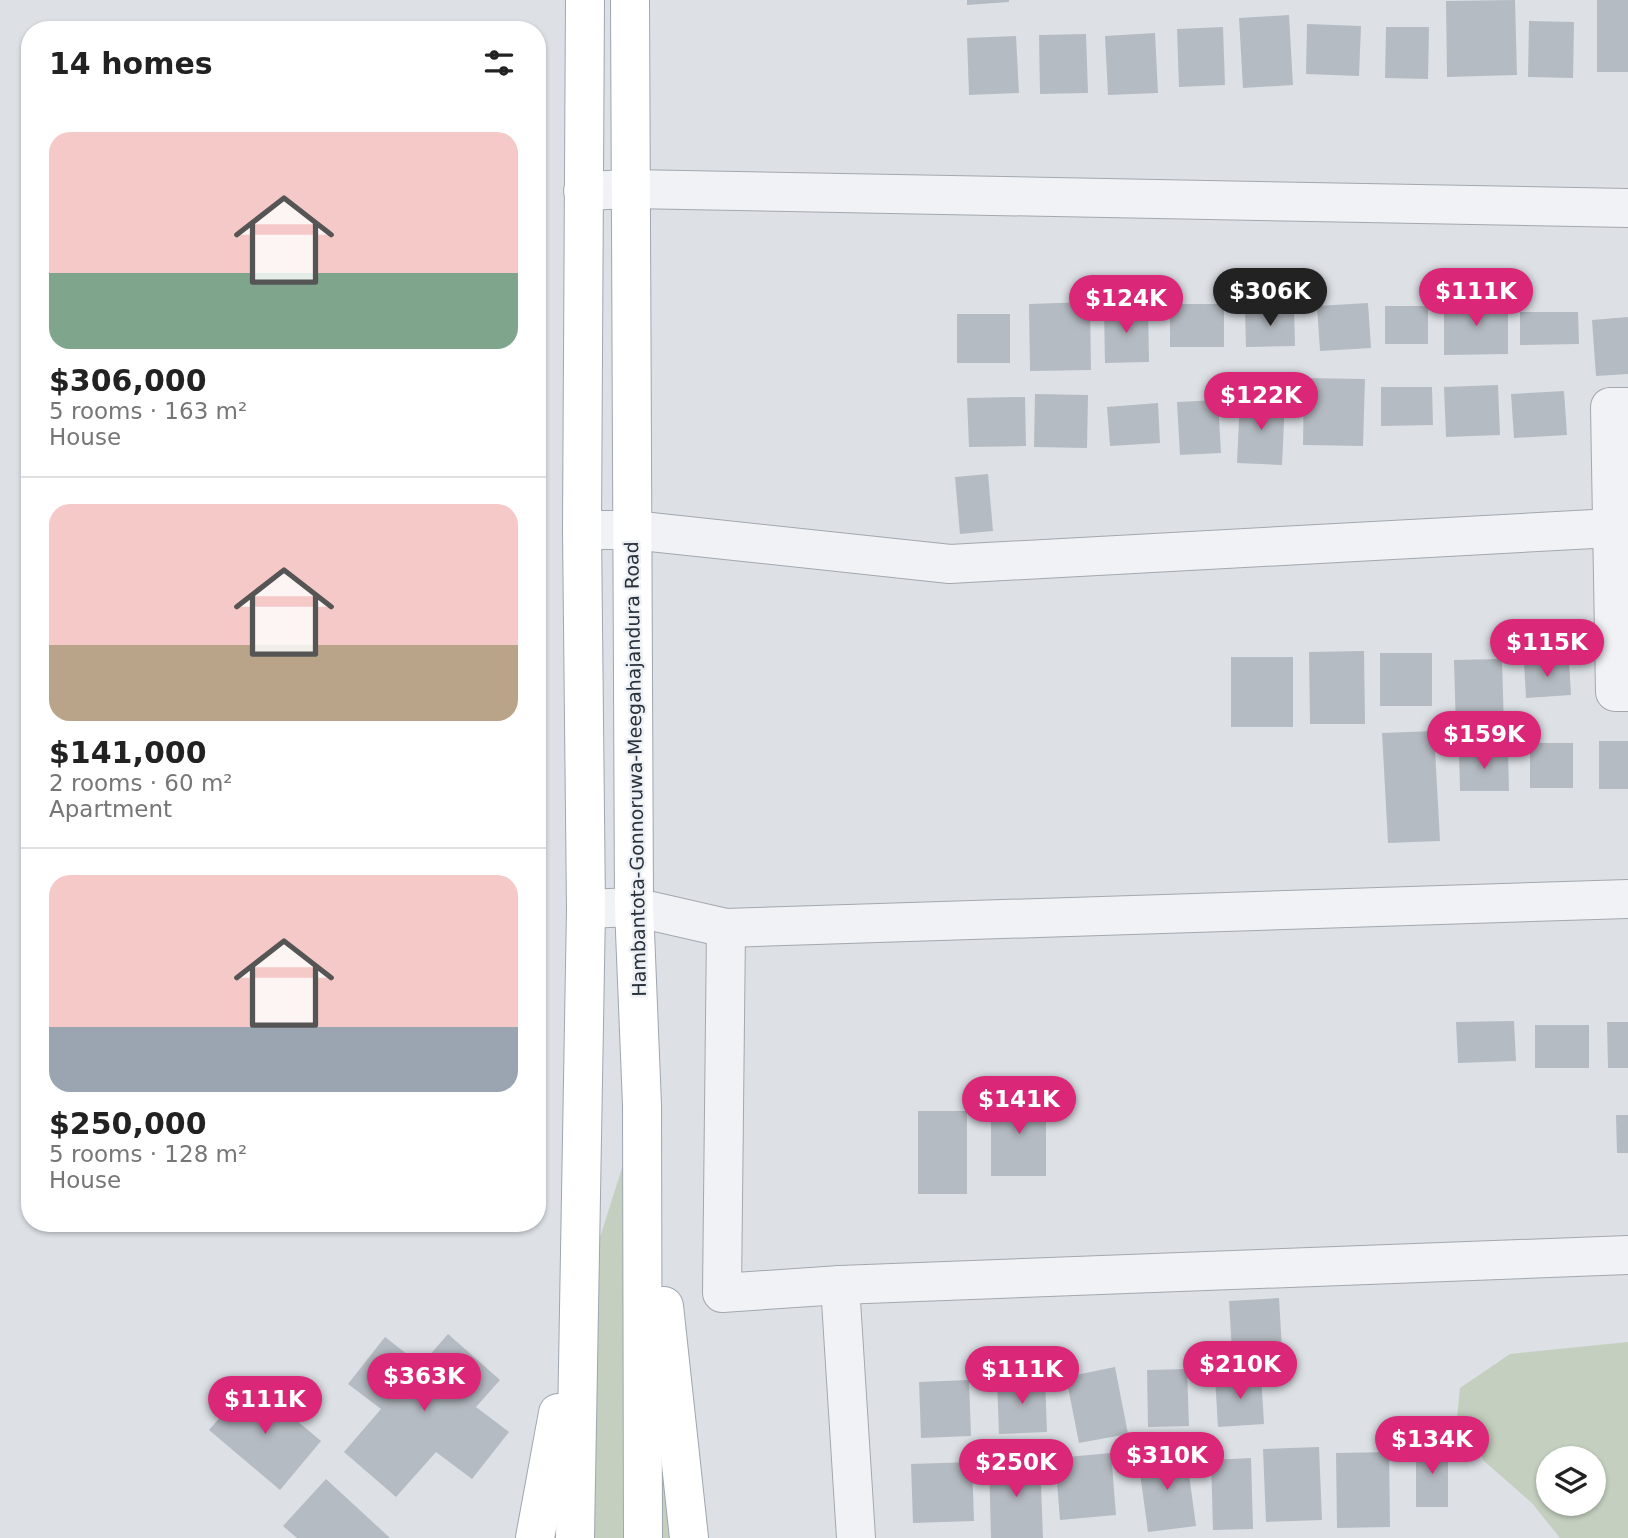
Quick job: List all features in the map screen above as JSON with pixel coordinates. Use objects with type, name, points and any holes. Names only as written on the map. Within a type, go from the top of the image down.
[{"type":"main road","points":[[575,1538],[586,909],[582,530],[585,0]]},
{"type":"main road","name":"Hambantota-Gonnoruwa-Meegahajandura Road","points":[[631,0],[634,907],[642,1105],[643,1538]]},
{"type":"main road","points":[[642,1105],[689,1538]]},
{"type":"main road","points":[[535,1538],[577,1310]]},
{"type":"street","points":[[583,191],[631,189],[1628,208]]},
{"type":"street","points":[[1628,407],[1610,407],[1615,692],[1628,692]]},
{"type":"street","points":[[582,530],[632,530],[950,564],[1612,528]]},
{"type":"street","points":[[586,909],[634,907],[726,928],[1628,899]]},
{"type":"street","points":[[726,928],[722,1293],[841,1285],[1628,1255]]},
{"type":"street","points":[[841,1285],[856,1538]]},
{"type":"green space","points":[[642,1105],[689,1538],[535,1538],[577,1310]]},
{"type":"green space","points":[[1628,1342],[1628,1538],[1560,1538],[1542,1516],[1606,1516],[1606,1446],[1536,1446],[1536,1508],[1485,1462],[1457,1417],[1460,1388],[1510,1354]]},
{"type":"building","points":[[967,0],[1009,0],[1009,2],[967,5]]},
{"type":"building","points":[[1515,0],[1517,75],[1447,77],[1446,1]]},
{"type":"building","points":[[1597,0],[1628,0],[1628,72],[1597,72]]},
{"type":"building","points":[[1289,15],[1293,85],[1243,88],[1239,18]]},
{"type":"building","points":[[1529,21],[1574,22],[1573,78],[1528,77]]},
{"type":"building","points":[[1307,24],[1361,26],[1359,76],[1306,74]]},
{"type":"building","points":[[1223,27],[1225,85],[1179,87],[1177,29]]},
{"type":"building","points":[[1386,27],[1429,27],[1428,79],[1385,78]]},
{"type":"building","points":[[1155,33],[1158,93],[1108,95],[1105,36]]},
{"type":"building","points":[[1086,34],[1088,93],[1040,94],[1039,35]]},
{"type":"building","points":[[1016,36],[1019,93],[969,95],[967,38]]},
{"type":"building","points":[[1508,300],[1508,354],[1444,355],[1444,301]]},
{"type":"building","points":[[1090,302],[1091,370],[1030,371],[1029,304]]},
{"type":"building","points":[[1368,303],[1371,348],[1320,351],[1317,306]]},
{"type":"building","points":[[1170,304],[1224,304],[1224,347],[1170,347]]},
{"type":"building","points":[[1148,306],[1149,362],[1105,363],[1104,307]]},
{"type":"building","points":[[1385,306],[1428,306],[1428,344],[1385,344]]},
{"type":"building","points":[[1294,309],[1295,346],[1246,347],[1245,310]]},
{"type":"building","points":[[1520,312],[1578,312],[1579,344],[1520,345]]},
{"type":"building","points":[[957,314],[1010,314],[1010,363],[957,363]]},
{"type":"building","points":[[1628,317],[1628,374],[1596,376],[1592,320]]},
{"type":"building","points":[[1304,378],[1365,379],[1363,446],[1303,445]]},
{"type":"building","points":[[1498,385],[1500,435],[1446,437],[1444,387]]},
{"type":"building","points":[[1381,387],[1432,387],[1433,425],[1381,426]]},
{"type":"building","points":[[1564,391],[1567,435],[1514,438],[1511,394]]},
{"type":"building","points":[[1035,394],[1088,395],[1087,448],[1034,447]]},
{"type":"building","points":[[1025,397],[1026,446],[969,447],[967,398]]},
{"type":"building","points":[[1240,398],[1285,400],[1282,465],[1237,463]]},
{"type":"building","points":[[1218,400],[1221,453],[1180,455],[1177,402]]},
{"type":"building","points":[[1158,403],[1160,443],[1110,446],[1107,407]]},
{"type":"building","points":[[988,474],[993,531],[960,534],[955,477]]},
{"type":"building","points":[[1364,651],[1365,724],[1310,724],[1309,652]]},
{"type":"building","points":[[1380,653],[1432,653],[1432,706],[1380,706]]},
{"type":"building","points":[[1231,657],[1293,657],[1293,727],[1231,727]]},
{"type":"building","points":[[1502,659],[1504,729],[1456,730],[1454,660]]},
{"type":"building","points":[[1569,660],[1571,695],[1526,698],[1524,662]]},
{"type":"building","points":[[1434,731],[1440,841],[1388,843],[1382,733]]},
{"type":"building","points":[[1599,741],[1628,741],[1628,789],[1599,789]]},
{"type":"building","points":[[1530,743],[1573,743],[1573,788],[1530,788]]},
{"type":"building","points":[[1508,750],[1509,791],[1460,791],[1459,751]]},
{"type":"building","points":[[1514,1021],[1516,1061],[1458,1063],[1456,1022]]},
{"type":"building","points":[[1607,1022],[1628,1022],[1628,1068],[1608,1068]]},
{"type":"building","points":[[1535,1025],[1589,1025],[1589,1068],[1535,1068]]},
{"type":"building","points":[[991,1097],[1046,1097],[1046,1176],[991,1176]]},
{"type":"building","points":[[918,1111],[967,1111],[967,1194],[918,1194]]},
{"type":"building","points":[[1616,1115],[1628,1115],[1628,1153],[1617,1153]]},
{"type":"building","points":[[1279,1298],[1282,1349],[1232,1352],[1229,1301]]},
{"type":"building","points":[[448,1334],[500,1380],[476,1407],[509,1432],[472,1479],[436,1452],[396,1497],[344,1452],[381,1409],[348,1384],[385,1337],[421,1365]]},
{"type":"building","points":[[1115,1367],[1128,1434],[1079,1443],[1066,1377]]},
{"type":"building","points":[[1187,1369],[1189,1426],[1148,1427],[1147,1370]]},
{"type":"building","points":[[1261,1374],[1264,1424],[1218,1427],[1215,1377]]},
{"type":"building","points":[[1045,1378],[1047,1432],[999,1434],[997,1380]]},
{"type":"building","points":[[969,1380],[971,1436],[921,1438],[919,1382]]},
{"type":"building","points":[[251,1382],[321,1441],[280,1490],[209,1430]]},
{"type":"building","points":[[1416,1446],[1448,1446],[1448,1507],[1416,1507]]},
{"type":"building","points":[[1319,1447],[1322,1520],[1266,1522],[1263,1449]]},
{"type":"building","points":[[1186,1452],[1196,1526],[1148,1532],[1138,1458]]},
{"type":"building","points":[[1389,1452],[1390,1527],[1337,1528],[1336,1453]]},
{"type":"building","points":[[1111,1453],[1116,1515],[1060,1520],[1055,1458]]},
{"type":"building","points":[[1251,1458],[1253,1529],[1213,1530],[1211,1460]]},
{"type":"building","points":[[1040,1459],[1043,1538],[991,1538],[989,1460]]},
{"type":"building","points":[[972,1462],[974,1521],[913,1523],[911,1464]]},
{"type":"building","points":[[326,1479],[390,1538],[297,1538],[283,1526]]}]
